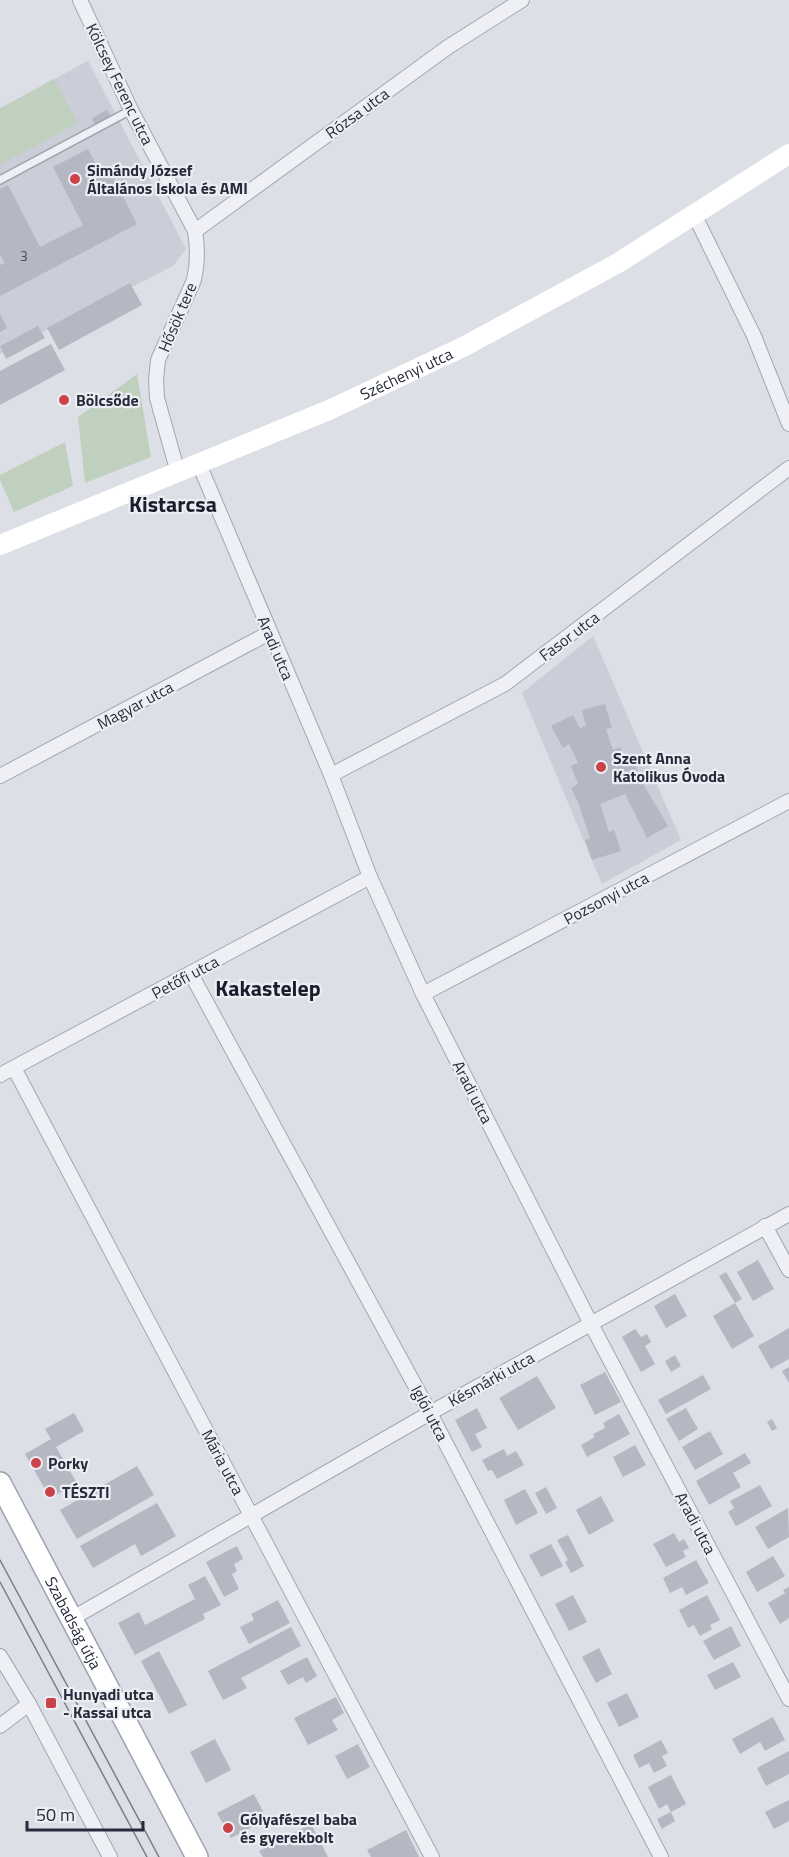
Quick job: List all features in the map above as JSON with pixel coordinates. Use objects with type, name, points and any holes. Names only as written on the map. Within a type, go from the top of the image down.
[{"type":"main road","name":"Széchenyi utca","points":[[0,545],[329,410],[463,347],[618,263],[789,154]]},
{"type":"main road","name":"Szabadság útja","points":[[0,1483],[197,1857]]},
{"type":"street","name":"Kölcsey Ferenc utca","points":[[80,0],[131,110],[195,231]]},
{"type":"street","name":"Rózsa utca","points":[[195,231],[448,47],[522,0]]},
{"type":"street","points":[[694,214],[754,336],[789,424]]},
{"type":"street","name":"Hősök tere","points":[[178,473],[158,398],[156,380],[158,360],[194,280],[198,252],[195,231]]},
{"type":"street","name":"Aradi utca","points":[[199,464],[331,775],[370,877],[423,994],[591,1324],[789,1699]]},
{"type":"street","name":"Fasor utca","points":[[331,775],[505,684],[789,468]]},
{"type":"street","name":"Magyar utca","points":[[0,776],[269,633]]},
{"type":"street","name":"Pozsonyi utca","points":[[423,994],[789,801]]},
{"type":"street","name":"Petőfi utca","points":[[0,1075],[370,877]]},
{"type":"street","name":"Iglói utca","points":[[191,974],[430,1413],[661,1857]]},
{"type":"street","name":"Mária utca","points":[[14,1068],[432,1857]]},
{"type":"street","name":"Késmárki utca","points":[[71,1619],[430,1413],[789,1214]]},
{"type":"street","points":[[765,1226],[789,1270]]},
{"type":"street","points":[[0,1656],[29,1704],[110,1857]]},
{"type":"street","points":[[0,1726],[29,1704]]},
{"type":"lane","points":[[0,180],[131,110]]},
{"type":"shaded area","name":"Simándy József Általános Iskola és AMI","points":[[88,61],[186,249],[173,266],[0,354],[0,108]]},
{"type":"shaded area","name":"Szent Anna Katolikus Óvoda","points":[[593,636],[681,840],[602,884],[522,693]]},
{"type":"green space","points":[[54,79],[78,123],[0,165],[0,109]]},
{"type":"green space","points":[[137,374],[151,457],[85,483],[78,417]]},
{"type":"green space","points":[[65,442],[73,486],[14,512],[0,475]]},
{"type":"building","points":[[107,110],[111,117],[95,125],[92,118]]},
{"type":"building","points":[[88,149],[99,170],[107,166],[137,224],[0,296],[0,265],[5,263],[0,254],[0,189],[8,185],[40,247],[83,225],[53,167]]},
{"type":"building","points":[[130,283],[142,305],[59,350],[47,328]]},
{"type":"building","points":[[0,314],[7,328],[0,332]]},
{"type":"building","points":[[38,326],[45,338],[6,359],[0,346]]},
{"type":"building","points":[[51,344],[65,370],[0,405],[0,371]]},
{"type":"building","points":[[605,704],[612,728],[606,729],[613,750],[620,747],[627,764],[634,761],[639,777],[668,826],[647,838],[625,794],[600,804],[609,832],[614,830],[621,851],[592,860],[585,840],[590,838],[571,788],[578,784],[571,766],[578,763],[569,744],[563,748],[551,726],[573,715],[580,728],[586,726],[582,710]]},
{"type":"building","points":[[758,1260],[774,1289],[753,1301],[737,1272]]},
{"type":"building","points":[[726,1272],[742,1299],[735,1303],[719,1276]]},
{"type":"building","points":[[675,1294],[687,1316],[666,1328],[654,1306]]},
{"type":"building","points":[[735,1303],[754,1336],[732,1349],[713,1316]]},
{"type":"building","points":[[789,1328],[789,1359],[771,1369],[758,1346]]},
{"type":"building","points":[[635,1329],[641,1337],[647,1334],[651,1342],[645,1346],[655,1364],[641,1372],[622,1337]]},
{"type":"building","points":[[675,1355],[681,1366],[671,1372],[665,1361]]},
{"type":"building","points":[[789,1367],[789,1383],[782,1371]]},
{"type":"building","points":[[605,1372],[621,1402],[595,1415],[580,1385]]},
{"type":"building","points":[[703,1375],[711,1389],[666,1414],[658,1400]]},
{"type":"building","points":[[537,1376],[556,1408],[518,1430],[499,1398]]},
{"type":"building","points":[[477,1408],[487,1428],[475,1434],[482,1447],[472,1452],[455,1420]]},
{"type":"building","points":[[686,1408],[698,1429],[679,1441],[666,1419]]},
{"type":"building","points":[[74,1413],[84,1431],[56,1447],[77,1483],[50,1498],[25,1454],[51,1439],[45,1429]]},
{"type":"building","points":[[619,1414],[630,1434],[587,1457],[581,1445],[595,1437],[593,1434],[605,1428],[603,1423]]},
{"type":"building","points":[[772,1419],[777,1428],[772,1431],[767,1422]]},
{"type":"building","points":[[710,1431],[723,1454],[695,1470],[682,1447]]},
{"type":"building","points":[[635,1445],[646,1465],[623,1477],[613,1457]]},
{"type":"building","points":[[504,1449],[507,1456],[516,1451],[524,1465],[497,1479],[492,1470],[488,1471],[482,1460]]},
{"type":"building","points":[[745,1453],[751,1463],[733,1473],[741,1487],[709,1505],[696,1481]]},
{"type":"building","points":[[137,1466],[154,1495],[77,1539],[60,1510]]},
{"type":"building","points":[[760,1485],[772,1506],[736,1526],[728,1512],[734,1508],[730,1501]]},
{"type":"building","points":[[546,1487],[557,1508],[546,1514],[535,1493]]},
{"type":"building","points":[[525,1489],[538,1513],[516,1525],[504,1500]]},
{"type":"building","points":[[601,1496],[614,1521],[589,1535],[576,1510]]},
{"type":"building","points":[[157,1503],[176,1536],[141,1556],[135,1544],[93,1568],[80,1546]]},
{"type":"building","points":[[788,1508],[789,1537],[768,1549],[755,1527]]},
{"type":"building","points":[[674,1533],[679,1542],[684,1539],[689,1548],[683,1551],[686,1557],[666,1567],[653,1544]]},
{"type":"building","points":[[568,1535],[584,1566],[571,1573],[565,1562],[568,1560],[557,1540]]},
{"type":"building","points":[[551,1544],[563,1566],[541,1577],[529,1555]]},
{"type":"building","points":[[237,1546],[243,1559],[234,1564],[237,1571],[232,1574],[239,1589],[224,1597],[206,1562]]},
{"type":"building","points":[[773,1556],[785,1576],[757,1592],[746,1572]]},
{"type":"building","points":[[696,1560],[709,1583],[686,1595],[682,1587],[670,1593],[663,1578]]},
{"type":"building","points":[[205,1576],[221,1605],[203,1614],[205,1619],[135,1655],[118,1623],[139,1612],[145,1625],[195,1599],[188,1585]]},
{"type":"building","points":[[789,1587],[789,1618],[780,1624],[768,1603],[785,1593],[783,1590]]},
{"type":"building","points":[[573,1595],[587,1622],[569,1631],[555,1604]]},
{"type":"building","points":[[707,1595],[720,1620],[710,1625],[712,1629],[700,1636],[694,1625],[688,1628],[679,1610]]},
{"type":"building","points":[[278,1600],[290,1623],[249,1644],[240,1627],[254,1620],[251,1614]]},
{"type":"building","points":[[731,1626],[741,1646],[714,1660],[703,1641]]},
{"type":"building","points":[[291,1627],[301,1646],[241,1678],[247,1688],[223,1700],[208,1671]]},
{"type":"building","points":[[599,1648],[612,1674],[596,1683],[582,1657]]},
{"type":"building","points":[[159,1651],[187,1705],[169,1714],[141,1661]]},
{"type":"building","points":[[307,1657],[317,1676],[306,1683],[303,1677],[288,1685],[280,1671]]},
{"type":"building","points":[[733,1662],[741,1677],[715,1690],[707,1675]]},
{"type":"building","points":[[627,1693],[639,1717],[619,1727],[607,1703]]},
{"type":"building","points":[[336,1697],[344,1713],[332,1720],[338,1730],[308,1745],[294,1718]]},
{"type":"building","points":[[773,1717],[785,1740],[765,1751],[760,1742],[740,1754],[732,1739]]},
{"type":"building","points":[[215,1739],[231,1770],[206,1783],[190,1752]]},
{"type":"building","points":[[661,1740],[668,1753],[662,1756],[667,1766],[654,1773],[649,1763],[639,1768],[633,1755]]},
{"type":"building","points":[[358,1744],[370,1767],[347,1779],[335,1756]]},
{"type":"building","points":[[789,1751],[789,1774],[766,1786],[757,1768]]},
{"type":"building","points":[[671,1775],[686,1804],[671,1812],[667,1804],[659,1809],[648,1787]]},
{"type":"building","points":[[254,1794],[267,1819],[231,1838],[217,1813]]},
{"type":"building","points":[[789,1800],[789,1821],[774,1829],[765,1812]]},
{"type":"building","points":[[671,1812],[675,1821],[662,1829],[657,1819]]},
{"type":"building","points":[[311,1824],[328,1857],[263,1857],[259,1851]]},
{"type":"building","points":[[406,1830],[419,1857],[371,1857],[367,1850]]},
{"type":"tram line","points":[[0,1560],[159,1857]]},
{"type":"tram line","points":[[0,1582],[147,1857]]},
{"type":"place","name":"Simándy József Általános Iskola és AMI","points":[[75,179]]},
{"type":"place","name":"Bölcsőde","points":[[64,400]]},
{"type":"place","name":"Szent Anna Katolikus Óvoda","points":[[601,767]]},
{"type":"place","name":"Porky","points":[[36,1463]]},
{"type":"place","name":"TÉSZTI","points":[[50,1492]]},
{"type":"place","name":"Hunyadi utca - Kassai utca","points":[[51,1703]]},
{"type":"place","name":"Gólyafészel baba és gyerekbolt","points":[[228,1828]]},
{"type":"district","name":"Kistarcsa","points":[[173,504]]},
{"type":"district","name":"Kakastelep","points":[[268,988]]}]
